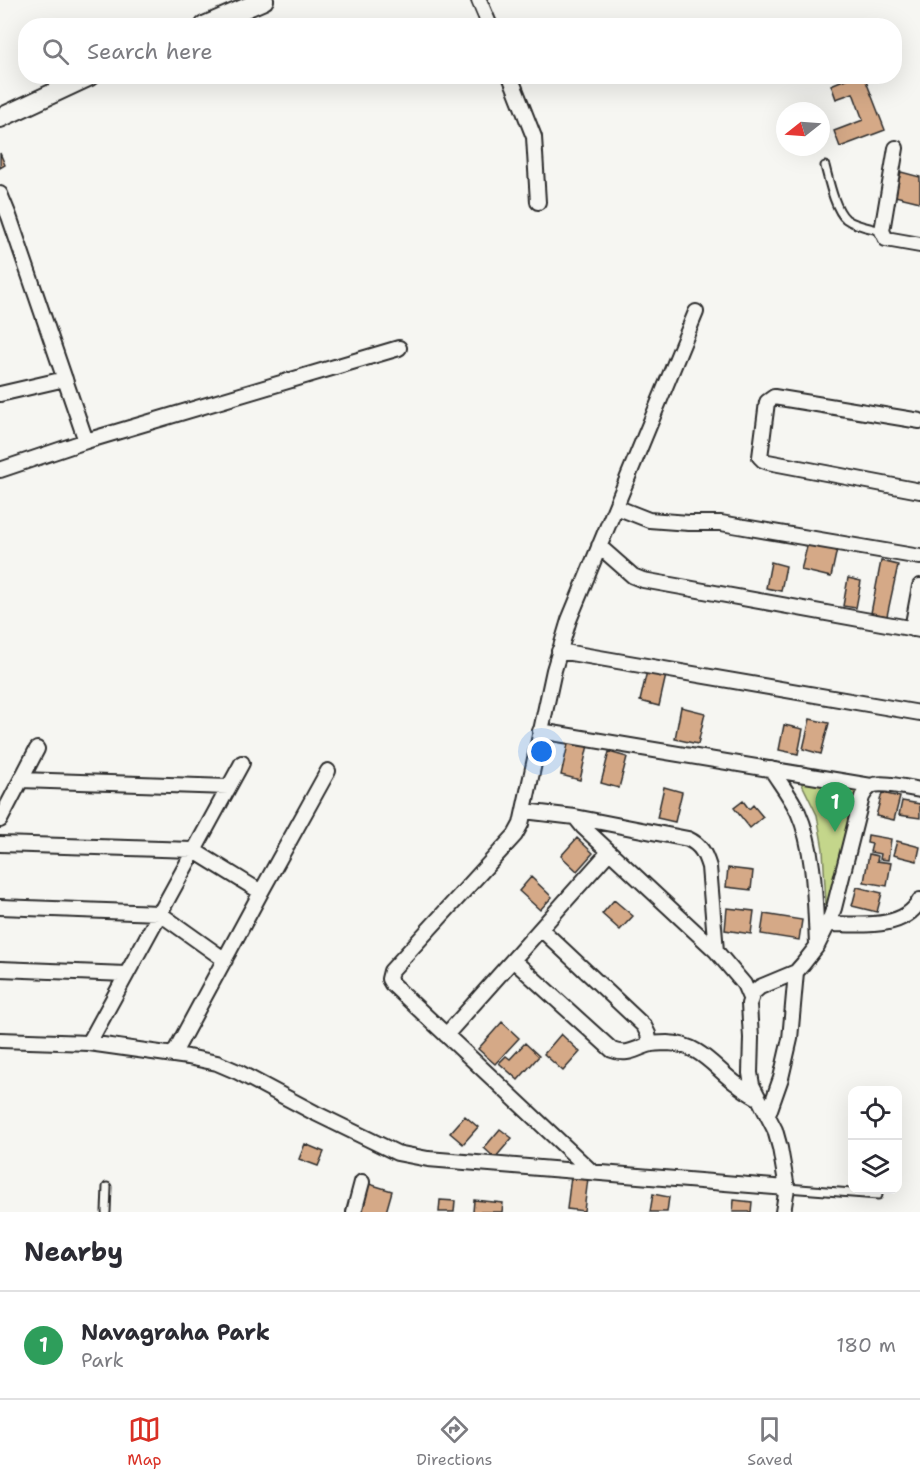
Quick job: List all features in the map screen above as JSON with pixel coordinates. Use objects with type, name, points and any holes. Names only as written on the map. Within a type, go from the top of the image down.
[{"type":"street","points":[[222,18],[264,0]]},
{"type":"street","points":[[479,0],[487,18]]},
{"type":"street","points":[[0,118],[73,84]]},
{"type":"street","points":[[513,84],[534,137],[538,202]]},
{"type":"street","points":[[896,148],[882,231],[886,239],[920,245]]},
{"type":"street","points":[[0,194],[86,441]]},
{"type":"street","points":[[591,1172],[389,979],[390,971],[515,835],[521,824],[540,730],[569,620],[696,312]]},
{"type":"street","points":[[0,470],[86,441],[399,348]]},
{"type":"street","points":[[0,394],[65,379]]},
{"type":"street","points":[[920,421],[774,397],[767,402],[760,457],[768,462],[920,491]]},
{"type":"street","points":[[616,507],[649,520],[721,523],[920,557]]},
{"type":"street","points":[[599,546],[633,576],[643,580],[916,629],[920,586]]},
{"type":"street","points":[[559,651],[920,712]]},
{"type":"street","points":[[540,730],[871,786]]},
{"type":"street","points":[[0,820],[37,748]]},
{"type":"street","points":[[89,1043],[242,763]]},
{"type":"street","points":[[771,769],[798,812],[807,840],[814,887],[817,946]]},
{"type":"street","points":[[173,1055],[328,771]]},
{"type":"street","points":[[21,780],[228,787]]},
{"type":"street","points":[[783,1212],[787,1188],[780,1148],[775,1130],[752,1085],[750,1073],[752,1038],[750,998],[760,987],[796,972],[817,946],[834,908],[865,791],[878,784],[920,790]]},
{"type":"street","points":[[524,811],[575,817],[688,840],[700,847],[709,867],[716,951]]},
{"type":"street","points":[[575,817],[609,852],[716,951],[744,984],[750,998]]},
{"type":"street","points":[[0,844],[194,850],[261,892]]},
{"type":"street","points":[[446,1035],[609,852]]},
{"type":"street","points":[[828,924],[885,923],[910,913],[917,907],[920,900]]},
{"type":"street","points":[[0,907],[159,913],[225,960]]},
{"type":"street","points":[[541,929],[644,1026],[650,1044]]},
{"type":"street","points":[[513,960],[612,1050],[624,1053],[650,1044],[668,1043],[686,1047],[700,1052],[737,1085],[758,1098]]},
{"type":"street","points":[[0,969],[126,974]]},
{"type":"street","points":[[768,1115],[781,1078],[790,1039],[796,972]]},
{"type":"street","points":[[0,1040],[89,1043],[217,1063],[397,1153],[409,1156],[787,1188]]},
{"type":"street","points":[[354,1212],[362,1182]]},
{"type":"lane","points":[[825,166],[838,209],[845,219],[882,231]]},
{"type":"lane","points":[[106,1212],[107,1186]]},
{"type":"lane","points":[[787,1188],[879,1195]]},
{"type":"green space","points":[[794,768],[862,778],[834,908],[826,905],[823,849],[817,815]]},
{"type":"building","points":[[867,84],[885,130],[840,147],[834,131],[863,120],[853,93],[836,99],[831,85]]},
{"type":"building","points":[[0,153],[5,165],[0,168]]},
{"type":"building","points":[[901,172],[920,177],[920,202],[895,196]]},
{"type":"building","points":[[808,543],[837,549],[831,577],[801,570]]},
{"type":"building","points":[[881,561],[898,565],[887,616],[871,613]]},
{"type":"building","points":[[771,562],[786,566],[781,591],[766,588]]},
{"type":"building","points":[[848,578],[861,581],[856,608],[843,606]]},
{"type":"building","points":[[647,671],[666,675],[659,706],[640,701]]},
{"type":"building","points":[[681,707],[705,713],[698,744],[675,739]]},
{"type":"building","points":[[810,719],[829,723],[821,754],[803,749]]},
{"type":"building","points":[[784,725],[803,729],[798,754],[779,750]]},
{"type":"building","points":[[569,740],[588,745],[580,780],[561,775]]},
{"type":"building","points":[[609,752],[627,757],[619,788],[601,783]]},
{"type":"building","points":[[664,787],[682,792],[675,822],[657,818]]},
{"type":"building","points":[[882,793],[900,797],[894,820],[876,816]]},
{"type":"building","points":[[743,801],[749,809],[753,805],[763,817],[750,828],[734,808]]},
{"type":"building","points":[[902,801],[920,804],[920,818],[899,815]]},
{"type":"building","points":[[868,835],[891,839],[888,860],[880,859],[881,854],[870,852],[872,844],[867,843]]},
{"type":"building","points":[[577,838],[593,853],[577,871],[561,856]]},
{"type":"building","points":[[897,841],[920,847],[917,861],[893,855]]},
{"type":"building","points":[[869,854],[878,856],[877,861],[891,863],[887,886],[864,882]]},
{"type":"building","points":[[728,868],[753,871],[751,890],[726,887]]},
{"type":"building","points":[[531,877],[552,897],[540,910],[519,891]]},
{"type":"building","points":[[857,887],[882,893],[877,912],[852,906]]},
{"type":"building","points":[[614,900],[633,916],[620,930],[602,914]]},
{"type":"building","points":[[727,908],[754,911],[751,934],[725,930]]},
{"type":"building","points":[[764,914],[802,920],[799,940],[761,934]]},
{"type":"building","points":[[502,1022],[519,1038],[495,1064],[478,1049]]},
{"type":"building","points":[[561,1034],[580,1052],[563,1071],[544,1054]]},
{"type":"building","points":[[525,1043],[539,1056],[518,1080],[499,1063],[506,1056],[510,1059]]},
{"type":"building","points":[[465,1116],[478,1127],[463,1144],[450,1133]]},
{"type":"building","points":[[500,1129],[512,1138],[495,1158],[484,1148]]},
{"type":"building","points":[[305,1144],[324,1152],[318,1166],[299,1159]]},
{"type":"building","points":[[571,1176],[588,1178],[584,1211],[567,1209]]},
{"type":"building","points":[[366,1183],[392,1191],[386,1212],[359,1212]]},
{"type":"building","points":[[653,1194],[669,1197],[667,1212],[650,1212]]},
{"type":"building","points":[[440,1200],[455,1201],[454,1212],[439,1212]]},
{"type":"building","points":[[474,1200],[503,1203],[502,1212],[473,1212]]},
{"type":"building","points":[[734,1200],[752,1202],[751,1212],[733,1212]]},
{"type":"place","name":"Navagraha Park","points":[[835,832]]}]
